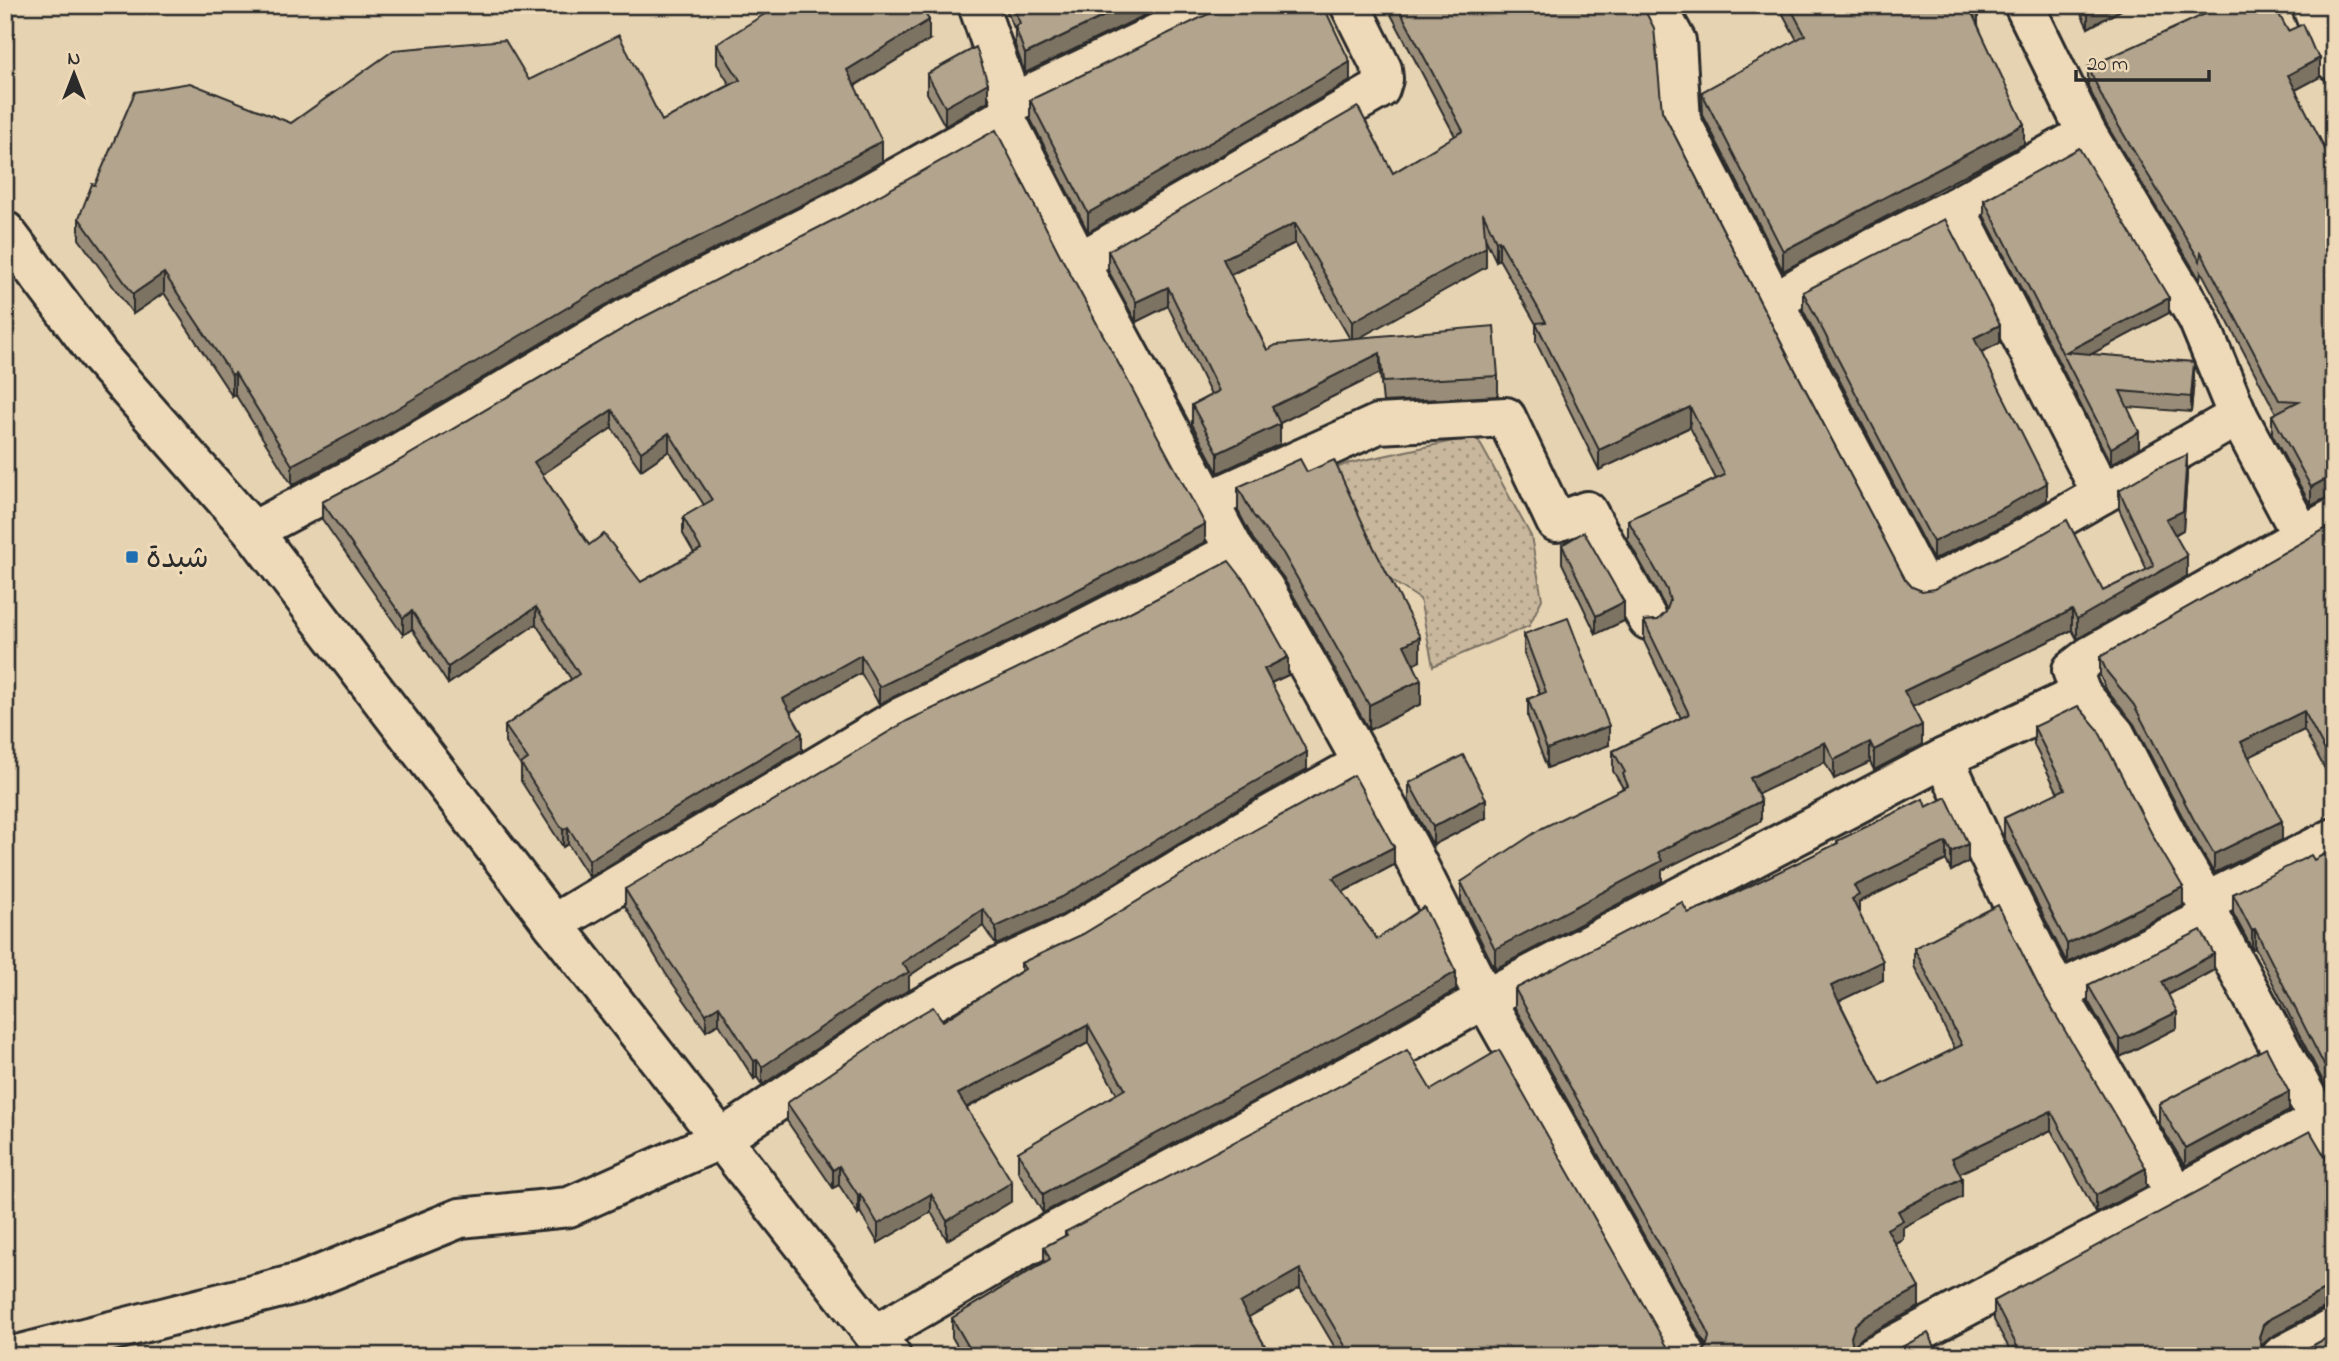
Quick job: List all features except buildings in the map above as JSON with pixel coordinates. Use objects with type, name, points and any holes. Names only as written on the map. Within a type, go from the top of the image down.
[{"type":"street","points":[[978,5],[1008,110],[1079,261],[1235,551],[1264,587],[1363,763],[1409,847],[1485,999],[1687,1356]]},
{"type":"street","points":[[253,531],[387,460],[625,319],[842,208],[1008,110],[1217,5]]},
{"type":"street","points":[[1079,261],[1380,89],[1382,69],[1350,5]]},
{"type":"street","points":[[1656,5],[1676,41],[1681,121],[1924,589],[2015,544],[2238,416]]},
{"type":"street","points":[[1873,1356],[2176,1195],[2329,1126],[2174,848],[2115,734],[2081,694],[2072,670],[2090,656],[2318,527],[2238,416],[2198,318],[2087,134],[2024,5]]},
{"type":"street","points":[[2311,5],[2334,61]]},
{"type":"street","points":[[1774,302],[2087,134]]},
{"type":"street","points":[[1955,207],[2102,494]]},
{"type":"street","points":[[5,231],[100,357],[253,531],[552,924],[883,1345],[1023,1248],[1372,1063],[1485,999],[1944,758],[2081,694]]},
{"type":"street","points":[[1208,501],[1378,424],[1506,417],[1556,522],[1587,511],[1647,620]]},
{"type":"street","points":[[552,924],[897,719],[1058,642],[1235,551]]},
{"type":"street","points":[[1944,758],[2057,992],[2176,1195]]},
{"type":"street","points":[[12,1356],[300,1283],[460,1218],[569,1207],[721,1139],[894,1023],[967,982],[1072,934],[1242,831],[1363,763]]},
{"type":"street","points":[[2057,992],[2334,838]]},
{"type":"street","points":[[2281,1356],[2334,1328]]},
{"type":"shaded area","points":[[1476,436],[1531,536],[1542,599],[1529,626],[1433,666],[1420,599],[1332,542],[1313,478],[1346,464]]},
{"type":"place","name":"شبدة","points":[[132,557]]}]
